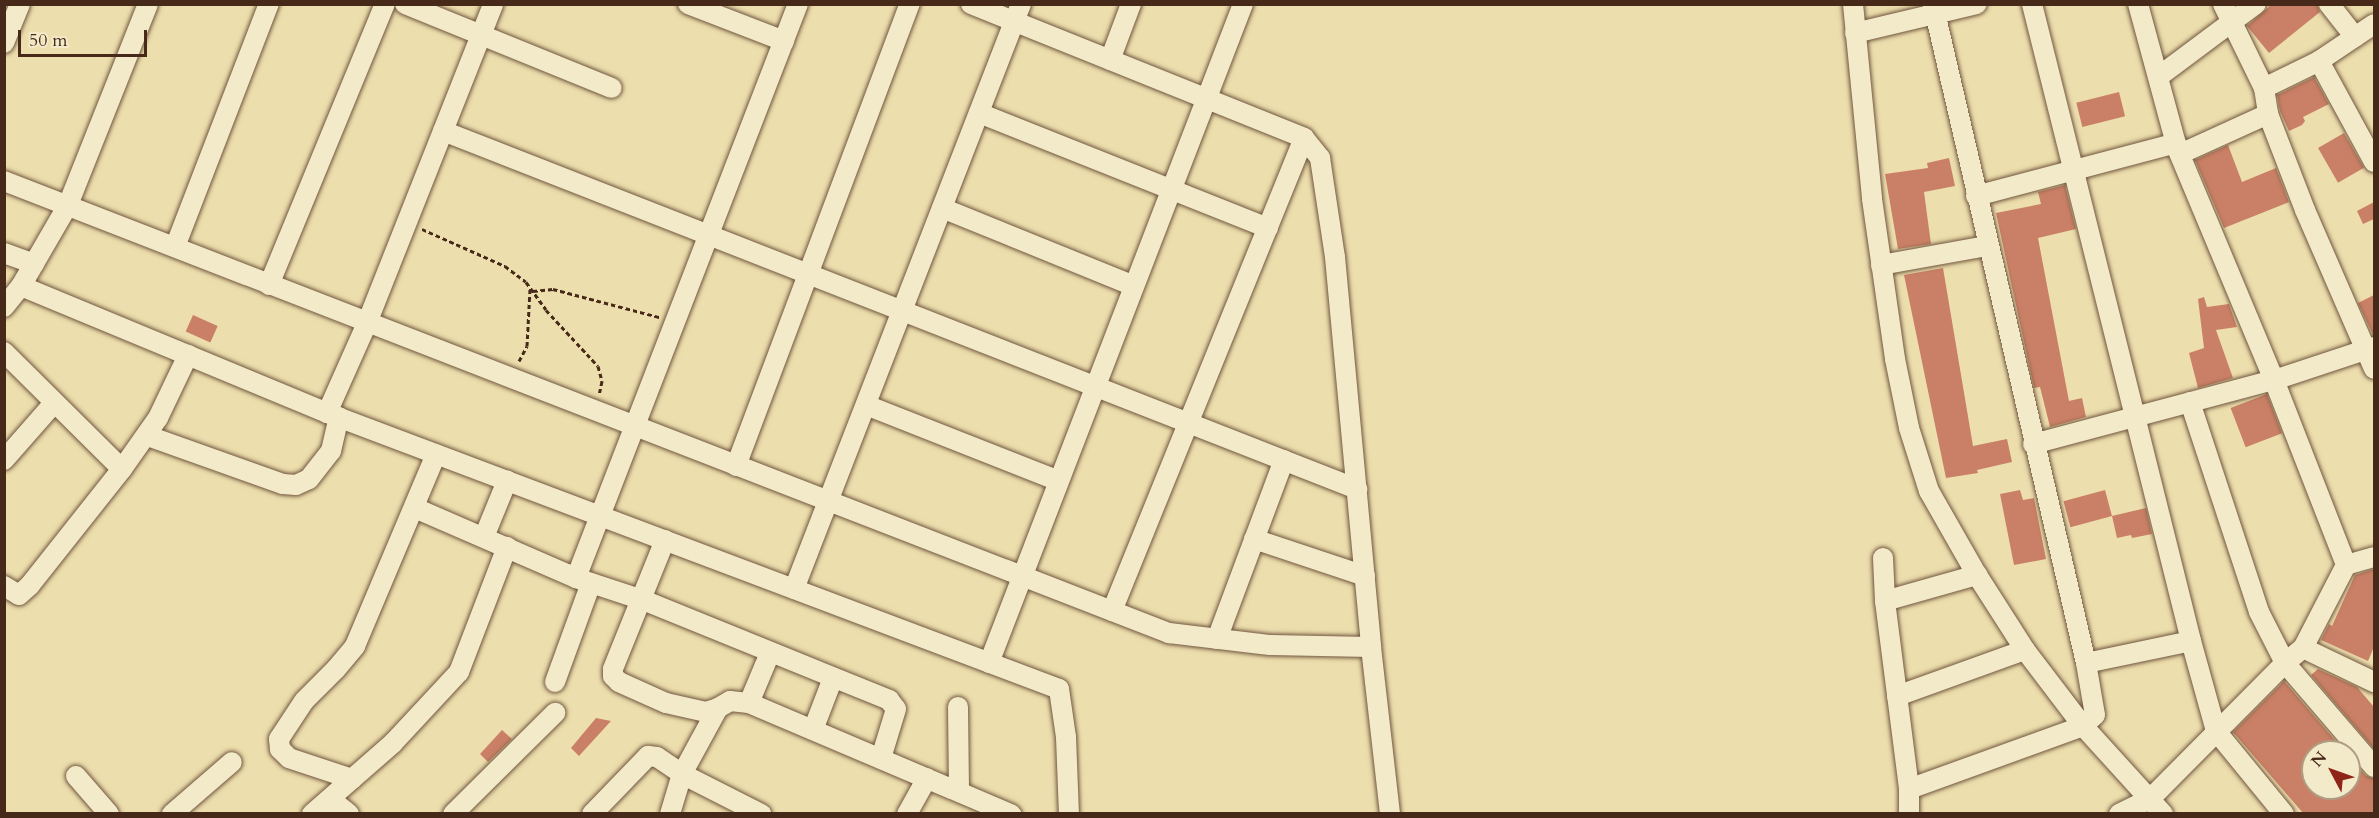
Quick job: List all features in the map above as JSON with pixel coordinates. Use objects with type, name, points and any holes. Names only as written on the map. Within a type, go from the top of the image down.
[{"type":"street","points":[[4,43],[20,4]]},
{"type":"street","points":[[4,307],[21,286],[68,205],[148,4]]},
{"type":"street","points":[[175,248],[269,4]]},
{"type":"street","points":[[269,285],[385,4]]},
{"type":"street","points":[[405,4],[612,88]]},
{"type":"street","points":[[148,435],[283,484],[296,486],[309,479],[331,452],[333,415],[493,4]]},
{"type":"street","points":[[688,4],[784,41]]},
{"type":"street","points":[[555,682],[599,516],[798,4]]},
{"type":"street","points":[[736,466],[910,4]]},
{"type":"street","points":[[971,4],[1017,13],[1110,60],[1304,138],[1320,158],[1326,183],[1371,647],[1390,813]]},
{"type":"street","points":[[1110,60],[1131,4]]},
{"type":"street","points":[[989,663],[1243,4]]},
{"type":"street","points":[[1853,4],[1881,265],[1902,398],[1918,459],[1929,490],[1977,575],[2025,650],[2083,726],[2156,806]]},
{"type":"street","points":[[1856,33],[1934,10],[1977,4]]},
{"type":"street","points":[[2032,4],[2191,641],[2216,731],[2284,813]]},
{"type":"street","points":[[2138,4],[2178,148],[2274,380],[2346,565]]},
{"type":"street","points":[[2223,4],[2264,88],[2268,114],[2305,210],[2371,349],[2374,369]]},
{"type":"street","points":[[2158,77],[2256,4]]},
{"type":"street","points":[[2329,4],[2355,37]]},
{"type":"street","points":[[1909,789],[2083,726],[2095,716],[2086,663],[2033,444],[1934,10]]},
{"type":"street","points":[[794,589],[1017,13]]},
{"type":"street","points":[[2264,88],[2277,84],[2319,61],[2374,24]]},
{"type":"street","points":[[2319,61],[2374,162]]},
{"type":"street","points":[[979,113],[1268,228]]},
{"type":"street","points":[[1976,196],[2075,170],[2178,148],[2268,114]]},
{"type":"street","points":[[443,131],[1357,489]]},
{"type":"street","points":[[1112,611],[1304,138]]},
{"type":"street","points":[[4,181],[1169,633],[1270,645],[1371,647]]},
{"type":"street","points":[[942,208],[1134,286]]},
{"type":"street","points":[[1881,265],[1988,246]]},
{"type":"street","points":[[4,253],[34,264]]},
{"type":"street","points":[[21,286],[333,415],[1059,689],[1066,737],[1069,813]]},
{"type":"street","points":[[2033,444],[2274,380],[2371,349]]},
{"type":"street","points":[[4,352],[122,469]]},
{"type":"street","points":[[4,586],[19,595],[30,585],[148,435],[188,355]]},
{"type":"street","points":[[2190,402],[2259,612],[2285,663],[2374,767]]},
{"type":"street","points":[[4,460],[54,403]]},
{"type":"street","points":[[866,405],[1059,482]]},
{"type":"street","points":[[352,779],[289,758],[280,749],[279,739],[304,701],[355,646],[436,454]]},
{"type":"street","points":[[1217,639],[1284,460]]},
{"type":"street","points":[[484,537],[507,481]]},
{"type":"street","points":[[415,508],[583,580],[643,600],[893,703],[896,709],[894,722],[880,758]]},
{"type":"street","points":[[1254,539],[1365,576]]},
{"type":"street","points":[[665,540],[614,669],[613,676],[619,682],[666,703],[706,712],[730,701],[749,703],[1011,813]]},
{"type":"street","points":[[312,813],[393,743],[459,672],[507,547]]},
{"type":"street","points":[[2119,813],[2156,806],[2216,731],[2303,648],[2346,565],[2374,557]]},
{"type":"street","points":[[1883,558],[1885,601],[1909,789],[1909,813]]},
{"type":"street","points":[[1885,601],[1977,575]]},
{"type":"street","points":[[2086,663],[2191,641]]},
{"type":"street","points":[[2303,648],[2374,682]]},
{"type":"street","points":[[1897,696],[2025,650]]},
{"type":"street","points":[[749,703],[770,653]]},
{"type":"street","points":[[813,730],[833,678]]},
{"type":"street","points":[[958,707],[959,791]]},
{"type":"street","points":[[670,813],[682,774],[717,708]]},
{"type":"street","points":[[453,813],[555,713]]},
{"type":"street","points":[[592,813],[648,756],[657,757],[682,774],[761,813]]},
{"type":"street","points":[[172,813],[232,762]]},
{"type":"street","points":[[76,776],[109,813]]},
{"type":"street","points":[[907,813],[927,778]]},
{"type":"street","points":[[330,799],[349,813]]},
{"type":"path","points":[[407,222],[505,266],[530,287],[546,310],[598,366],[602,381],[596,412]]},
{"type":"path","points":[[510,378],[527,346],[530,287]]},
{"type":"path","points":[[533,291],[553,289],[675,321]]},
{"type":"building","points":[[2272,4],[2317,4],[2320,12],[2269,53],[2247,26]]},
{"type":"building","points":[[2314,77],[2329,104],[2303,117],[2305,121],[2302,125],[2289,131],[2280,111],[2277,95]]},
{"type":"building","points":[[2119,92],[2125,116],[2082,127],[2076,103]]},
{"type":"building","points":[[2344,133],[2364,168],[2338,183],[2318,148]]},
{"type":"building","points":[[2228,145],[2242,182],[2276,168],[2289,202],[2224,228],[2195,160]]},
{"type":"building","points":[[1949,158],[1955,186],[1924,192],[1931,244],[1898,249],[1885,174],[1928,168],[1927,163]]},
{"type":"building","points":[[2065,185],[2076,229],[2038,238],[2069,401],[2082,398],[2086,417],[2050,427],[2040,387],[2034,388],[1996,213],[2041,204],[2038,192]]},
{"type":"building","points":[[2374,202],[2374,219],[2363,224],[2357,211]]},
{"type":"building","points":[[1943,268],[1973,446],[2007,439],[2012,462],[1977,470],[1978,473],[1946,478],[1904,275]]},
{"type":"building","points":[[2374,295],[2374,335],[2373,335],[2358,303]]},
{"type":"building","points":[[2204,297],[2207,307],[2229,304],[2237,327],[2216,330],[2233,378],[2198,388],[2189,353],[2204,348],[2198,299]]},
{"type":"building","points":[[193,315],[218,326],[210,342],[186,331]]},
{"type":"building","points":[[2267,394],[2282,433],[2246,447],[2231,408]]},
{"type":"building","points":[[2020,490],[2023,500],[2034,498],[2046,559],[2014,565],[2000,494]]},
{"type":"building","points":[[2105,490],[2112,516],[2070,527],[2063,501]]},
{"type":"building","points":[[2146,508],[2152,534],[2117,538],[2112,516]]},
{"type":"building","points":[[2374,569],[2374,647],[2368,661],[2321,640],[2329,624],[2332,626],[2355,575]]},
{"type":"building","points":[[2318,669],[2357,687],[2374,707],[2374,749],[2311,675]]},
{"type":"building","points":[[2284,681],[2335,740],[2301,740],[2301,800],[2361,800],[2361,770],[2374,779],[2374,813],[2303,813],[2233,732]]},
{"type":"building","points":[[596,718],[611,721],[579,756],[571,748]]},
{"type":"building","points":[[502,730],[512,739],[488,762],[480,754]]}]
